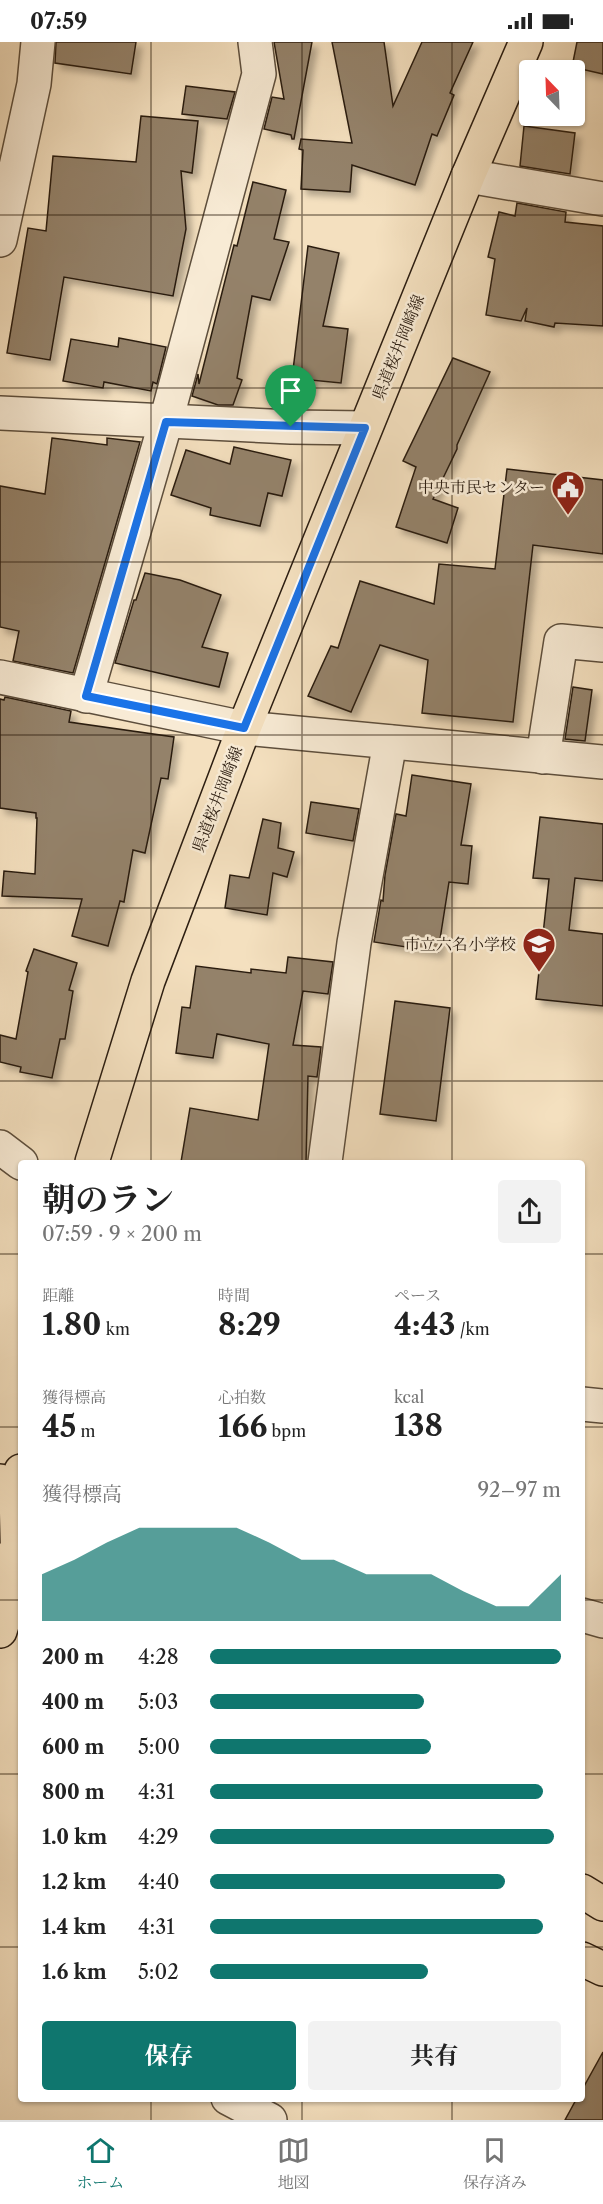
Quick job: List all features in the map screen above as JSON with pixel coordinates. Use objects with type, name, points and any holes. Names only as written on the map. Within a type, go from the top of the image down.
[{"type":"main road","name":"県道桜井岡崎線","points":[[93,1160],[148,981],[244,728],[468,176],[526,42]]},
{"type":"main road","points":[[0,1631],[13,1570],[15,1485]]},
{"type":"main road","points":[[585,1893],[603,1904]]},
{"type":"main road","points":[[585,1960],[603,1969]]},
{"type":"street","points":[[0,240],[8,171],[34,84],[38,42]]},
{"type":"street","points":[[86,696],[166,422],[259,74],[255,42]]},
{"type":"street","points":[[468,176],[603,199]]},
{"type":"street","points":[[0,413],[166,422],[365,428]]},
{"type":"street","points":[[543,757],[561,641],[603,645]]},
{"type":"street","points":[[0,677],[244,728],[603,762]]},
{"type":"street","points":[[325,1160],[354,943],[390,742]]},
{"type":"street","points":[[0,1147],[18,1161]]},
{"type":"street","points":[[585,1404],[603,1406]]},
{"type":"street","points":[[585,1616],[603,1621]]},
{"type":"street","points":[[214,2120],[217,2102]]},
{"type":"street","points":[[236,2102],[270,2120]]},
{"type":"building","points":[[56,42],[136,42],[131,74],[55,63]]},
{"type":"building","points":[[274,42],[312,42],[294,139],[291,135],[264,129],[272,97],[284,99]]},
{"type":"building","points":[[332,42],[384,42],[393,106],[422,42],[473,42],[450,93],[454,95],[437,136],[432,134],[415,185],[352,165],[350,192],[301,189],[303,150],[299,149],[301,139],[352,143]]},
{"type":"building","points":[[577,42],[603,42],[603,74],[585,70],[585,60],[573,60]]},
{"type":"building","points":[[186,86],[235,92],[227,119],[182,114]]},
{"type":"building","points":[[141,116],[198,121],[192,173],[181,171],[186,229],[173,296],[64,277],[50,360],[7,353],[28,228],[46,231],[53,156],[136,162]]},
{"type":"building","points":[[524,126],[575,133],[570,174],[520,166]]},
{"type":"building","points":[[253,182],[286,190],[274,239],[289,242],[270,300],[252,296],[237,378],[242,380],[233,405],[218,405],[192,396],[198,374],[199,384],[234,245],[237,246]]},
{"type":"building","points":[[517,203],[566,212],[565,222],[603,226],[603,326],[555,323],[554,327],[525,321],[527,308],[521,321],[486,315],[495,259],[488,257],[499,212],[515,216]]},
{"type":"building","points":[[308,246],[339,253],[323,326],[348,329],[341,383],[311,380],[308,390],[291,387]]},
{"type":"building","points":[[119,338],[166,347],[157,384],[153,382],[151,391],[104,382],[103,388],[63,381],[71,339],[118,347]]},
{"type":"building","points":[[453,358],[490,372],[433,499],[458,508],[447,543],[396,527],[416,467],[403,461]]},
{"type":"building","points":[[52,438],[107,445],[107,438],[140,442],[73,673],[13,661],[19,631],[0,627],[0,486],[45,494]]},
{"type":"building","points":[[234,447],[291,460],[282,496],[268,493],[260,526],[210,515],[211,508],[171,495],[186,450],[230,464]]},
{"type":"building","points":[[507,469],[603,480],[603,554],[533,545],[513,722],[422,713],[428,660],[380,645],[351,712],[308,696],[331,646],[338,648],[360,581],[434,604],[439,564],[495,569]]},
{"type":"building","points":[[145,573],[180,580],[221,595],[202,647],[228,653],[219,687],[115,663],[134,600],[136,600]]},
{"type":"building","points":[[573,687],[592,690],[585,741],[565,739]]},
{"type":"building","points":[[5,697],[71,711],[69,722],[174,737],[168,779],[161,778],[145,853],[133,850],[124,902],[120,901],[108,946],[72,936],[82,899],[2,896],[4,871],[35,874],[37,818],[36,813],[0,808],[0,699],[4,700]]},
{"type":"building","points":[[412,775],[471,784],[461,845],[472,846],[468,884],[449,882],[438,952],[374,942],[381,900],[383,901],[385,875],[396,814],[406,816]]},
{"type":"building","points":[[311,802],[359,809],[353,841],[306,833]]},
{"type":"building","points":[[540,817],[603,824],[603,881],[575,878],[569,930],[603,934],[603,1006],[536,999],[549,879],[533,878]]},
{"type":"building","points":[[263,819],[281,823],[278,848],[294,852],[287,877],[273,873],[267,915],[225,908],[230,875],[249,878]]},
{"type":"building","points":[[34,949],[77,963],[69,990],[73,991],[65,1039],[60,1039],[52,1078],[20,1072],[21,1067],[0,1062],[0,1035],[16,1039],[28,972],[26,971]]},
{"type":"building","points":[[288,957],[333,962],[328,994],[303,991],[293,1045],[321,1047],[317,1077],[308,1076],[306,1160],[181,1160],[190,1108],[258,1120],[269,1044],[217,1034],[213,1058],[176,1053],[182,1007],[190,1008],[196,966],[251,973],[251,969],[286,973]]},
{"type":"building","points":[[395,1001],[450,1008],[436,1121],[380,1114]]},
{"type":"building","points":[[603,2052],[603,2120],[565,2120],[575,2102],[585,2102],[585,2085]]},
{"type":"place","name":"中央市民センター","points":[[568,516]]},
{"type":"place","name":"市立六名小学校","points":[[539,973]]},
{"type":"route","points":[[166,422],[291,427],[365,428],[244,728],[86,696],[166,422]]}]
